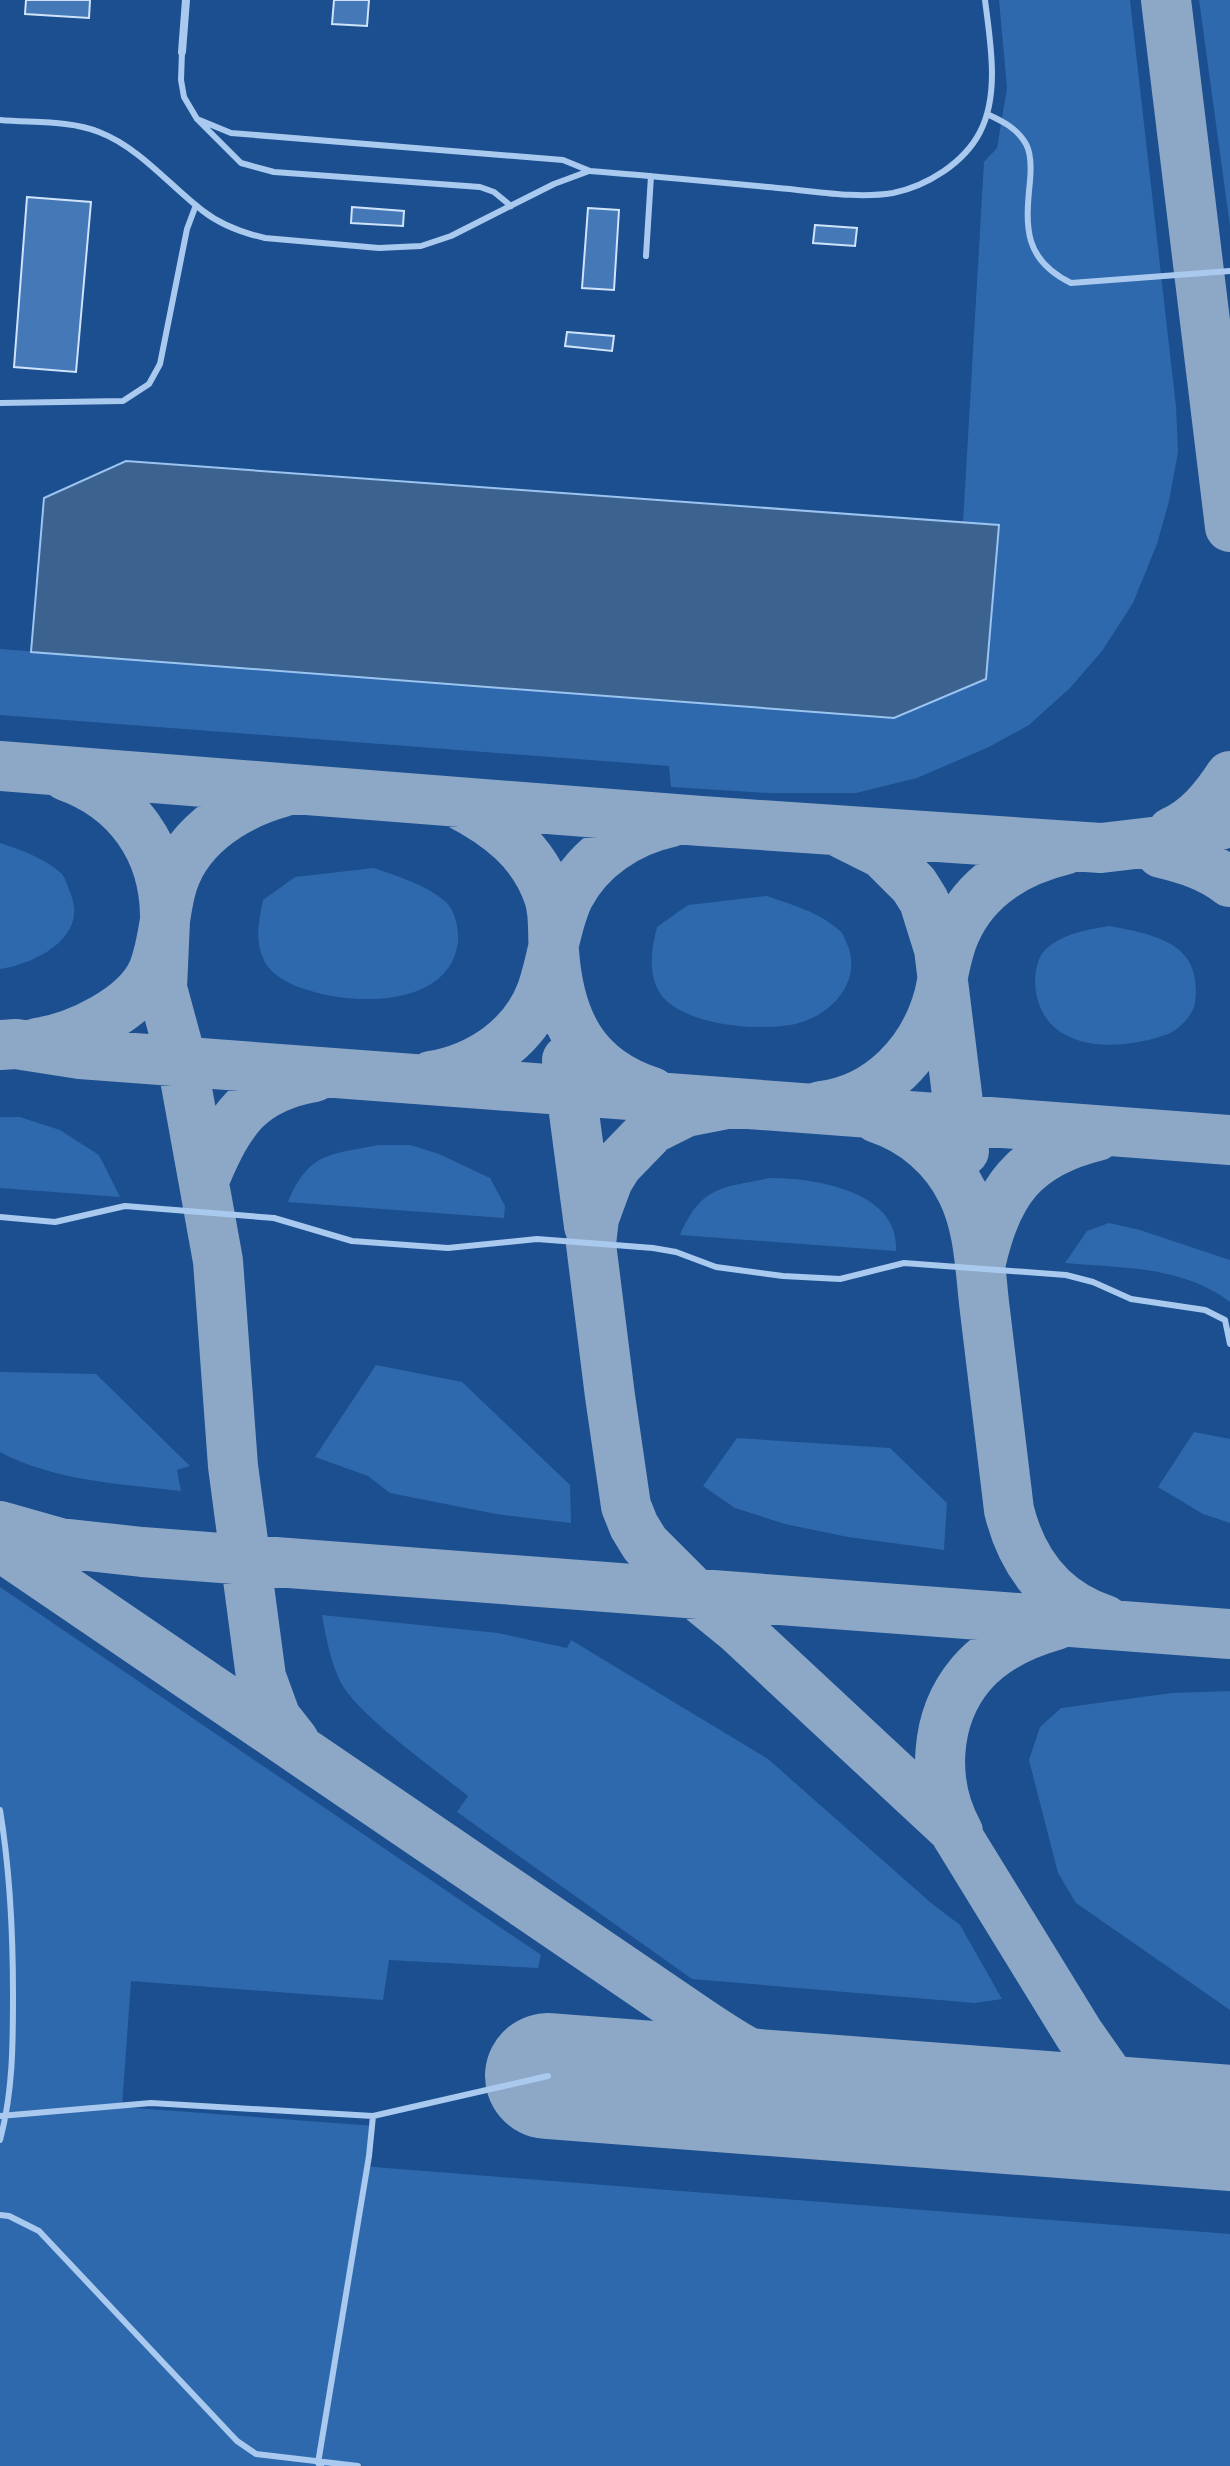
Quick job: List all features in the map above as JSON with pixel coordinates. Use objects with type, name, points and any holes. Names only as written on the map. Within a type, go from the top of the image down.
[{"type":"street","points":[[182,52],[186,0]]},
{"type":"lane","points":[[197,119],[231,133],[563,160],[590,171],[819,192],[873,195],[895,192],[923,182],[952,166],[980,131],[987,114],[993,63],[985,0]]},
{"type":"lane","points":[[182,52],[184,97],[197,119],[241,163],[274,172],[480,187],[494,192],[511,206]]},
{"type":"lane","points":[[987,114],[1007,123],[1028,147],[1031,173],[1027,207],[1031,239],[1037,259],[1054,274],[1071,283],[1230,271]]},
{"type":"lane","points":[[0,120],[98,131],[123,144],[222,224],[265,238],[405,248],[421,246],[451,236],[554,184],[590,171]]},
{"type":"lane","points":[[646,256],[651,176]]},
{"type":"lane","points":[[0,403],[123,401],[149,384],[160,364],[187,229],[196,205]]},
{"type":"lane","points":[[0,1217],[55,1222],[125,1206],[274,1218],[352,1241],[448,1248],[537,1239],[653,1248],[676,1252],[716,1267],[783,1276],[840,1279],[904,1263],[1066,1275],[1093,1282],[1131,1299],[1205,1310],[1225,1320],[1230,1344]]},
{"type":"lane","points":[[0,1810],[8,1864],[13,1963],[13,2046],[0,2140]]},
{"type":"lane","points":[[3,2116],[151,2103],[373,2116],[548,2076]]},
{"type":"lane","points":[[319,2464],[373,2116]]},
{"type":"lane","points":[[0,2215],[9,2216],[39,2231],[54,2245],[237,2441],[256,2454],[319,2464],[358,2466]]},
{"type":"shaded area","points":[[999,0],[1130,0],[1176,407],[1178,452],[1157,544],[1133,603],[1102,651],[1070,688],[1029,725],[989,747],[917,778],[856,793],[770,793],[671,787],[669,766],[0,715],[0,649],[894,718],[985,679],[998,525],[963,523],[984,162],[997,148],[1007,88]]},
{"type":"shaded area","points":[[1199,0],[1230,0],[1230,226]]},
{"type":"shaded area","points":[[126,461],[999,525],[986,679],[894,718],[31,652],[44,498]]},
{"type":"shaded area","points":[[0,843],[40,859],[61,873],[74,910],[72,924],[55,946],[28,961],[0,969]]},
{"type":"shaded area","points":[[374,868],[429,890],[452,910],[458,942],[451,963],[438,979],[419,990],[398,996],[350,998],[302,988],[283,980],[267,966],[259,945],[258,930],[263,900],[295,877]]},
{"type":"shaded area","points":[[767,896],[814,914],[843,935],[851,959],[851,972],[833,1004],[799,1023],[764,1027],[721,1024],[681,1011],[667,1001],[657,988],[652,973],[652,950],[657,927],[688,905]]},
{"type":"shaded area","points":[[1109,926],[1159,938],[1173,945],[1192,967],[1196,983],[1194,1008],[1185,1022],[1172,1032],[1126,1044],[1084,1042],[1065,1035],[1050,1023],[1039,1005],[1035,978],[1044,951],[1069,936]]},
{"type":"shaded area","points":[[0,1117],[20,1117],[60,1130],[99,1155],[120,1197],[0,1188]]},
{"type":"shaded area","points":[[378,1145],[410,1145],[439,1154],[490,1178],[505,1206],[504,1218],[288,1202],[304,1173],[322,1158]]},
{"type":"shaded area","points":[[770,1178],[831,1185],[870,1202],[884,1214],[894,1231],[896,1251],[680,1235],[705,1198],[726,1187]]},
{"type":"shaded area","points":[[1109,1223],[1230,1260],[1230,1302],[1212,1290],[1172,1275],[1065,1263],[1087,1231]]},
{"type":"shaded area","points":[[376,1365],[462,1382],[570,1485],[571,1523],[496,1514],[390,1493],[368,1476],[315,1457]]},
{"type":"shaded area","points":[[0,1372],[96,1374],[190,1466],[177,1470],[181,1491],[65,1475],[21,1462],[0,1452]]},
{"type":"shaded area","points":[[1194,1432],[1230,1439],[1230,1523],[1203,1514],[1158,1487]]},
{"type":"shaded area","points":[[737,1438],[890,1448],[947,1503],[944,1550],[848,1537],[785,1524],[735,1508],[703,1486]]},
{"type":"shaded area","points":[[0,1587],[541,1955],[538,1968],[389,1960],[383,2000],[131,1981],[122,2107],[375,2126],[367,2166],[374,2167],[1230,2234],[1230,2466],[0,2466]]},
{"type":"shaded area","points":[[322,1615],[498,1633],[567,1648],[571,1640],[768,1759],[960,1925],[1002,1999],[975,2003],[692,1979],[457,1812],[468,1796],[379,1725],[340,1681]]},
{"type":"shaded area","points":[[1230,1691],[1230,2010],[1076,1903],[1058,1873],[1029,1760],[1040,1727],[1061,1708],[1172,1693]]},
{"type":"building","points":[[26,0],[90,0],[89,18],[25,14]]},
{"type":"building","points":[[334,0],[369,0],[367,26],[332,24]]},
{"type":"building","points":[[27,197],[91,202],[76,372],[14,367]]},
{"type":"building","points":[[352,207],[404,211],[403,226],[351,223]]},
{"type":"building","points":[[588,208],[619,210],[614,290],[582,288]]},
{"type":"building","points":[[815,225],[857,228],[855,246],[813,243]]},
{"type":"building","points":[[567,332],[614,336],[612,351],[565,346]]},
{"type":"taxiway","points":[[1166,0],[1230,527]]},
{"type":"taxiway","points":[[0,766],[701,821],[1101,848],[1169,840],[1230,822]]},
{"type":"taxiway","points":[[66,776],[107,798],[138,829],[158,869],[165,915]]},
{"type":"taxiway","points":[[1172,832],[1205,808],[1230,776]]},
{"type":"taxiway","points":[[37,1043],[70,1035],[104,1019],[145,985],[156,962],[176,874],[186,856],[198,841],[228,816],[283,792]]},
{"type":"taxiway","points":[[457,803],[487,820],[513,841],[542,881],[552,910],[554,951],[562,999],[579,1039],[608,1070],[652,1092]]},
{"type":"taxiway","points":[[431,1076],[483,1058],[512,1036],[524,1023],[542,990],[560,919],[577,882],[599,858],[626,839],[671,822]]},
{"type":"taxiway","points":[[841,833],[883,854],[914,885],[924,901],[939,949],[964,1151]]},
{"type":"taxiway","points":[[821,1106],[862,1094],[880,1083],[911,1054],[932,1017],[953,939],[964,915],[987,888],[1031,861],[1064,850]]},
{"type":"taxiway","points":[[1161,853],[1197,864],[1230,882]]},
{"type":"taxiway","points":[[165,921],[162,988],[182,1062],[218,1261],[233,1466],[261,1677],[276,1718],[294,1741]]},
{"type":"taxiway","points":[[0,1045],[16,1044],[80,1054],[1230,1140]]},
{"type":"taxiway","points":[[567,1060],[589,1226]]},
{"type":"taxiway","points":[[205,1178],[223,1140],[244,1110],[273,1089],[314,1077]]},
{"type":"taxiway","points":[[732,1103],[686,1112],[652,1129],[618,1164],[608,1180],[594,1218],[591,1244],[610,1396],[626,1506],[634,1526],[645,1544],[694,1593],[737,1628],[953,1829],[1079,2034],[1114,2084],[1132,2099],[1157,2112],[1212,2127]]},
{"type":"taxiway","points":[[877,1118],[904,1130],[927,1146],[947,1167],[962,1192],[978,1250],[1009,1510],[1015,1529],[1031,1564],[1055,1592],[1086,1613],[1105,1620]]},
{"type":"taxiway","points":[[981,1262],[996,1215],[1018,1179],[1050,1153],[1097,1136]]},
{"type":"taxiway","points":[[0,1526],[60,1543],[142,1552],[1230,1634]]},
{"type":"taxiway","points":[[0,1546],[728,2041],[811,2079],[853,2091],[918,2103]]},
{"type":"taxiway","points":[[958,1832],[949,1813],[940,1772],[940,1751],[950,1710],[971,1674],[989,1657],[1021,1638],[1056,1625]]},
{"type":"runway","points":[[548,2076],[1230,2128]]}]
